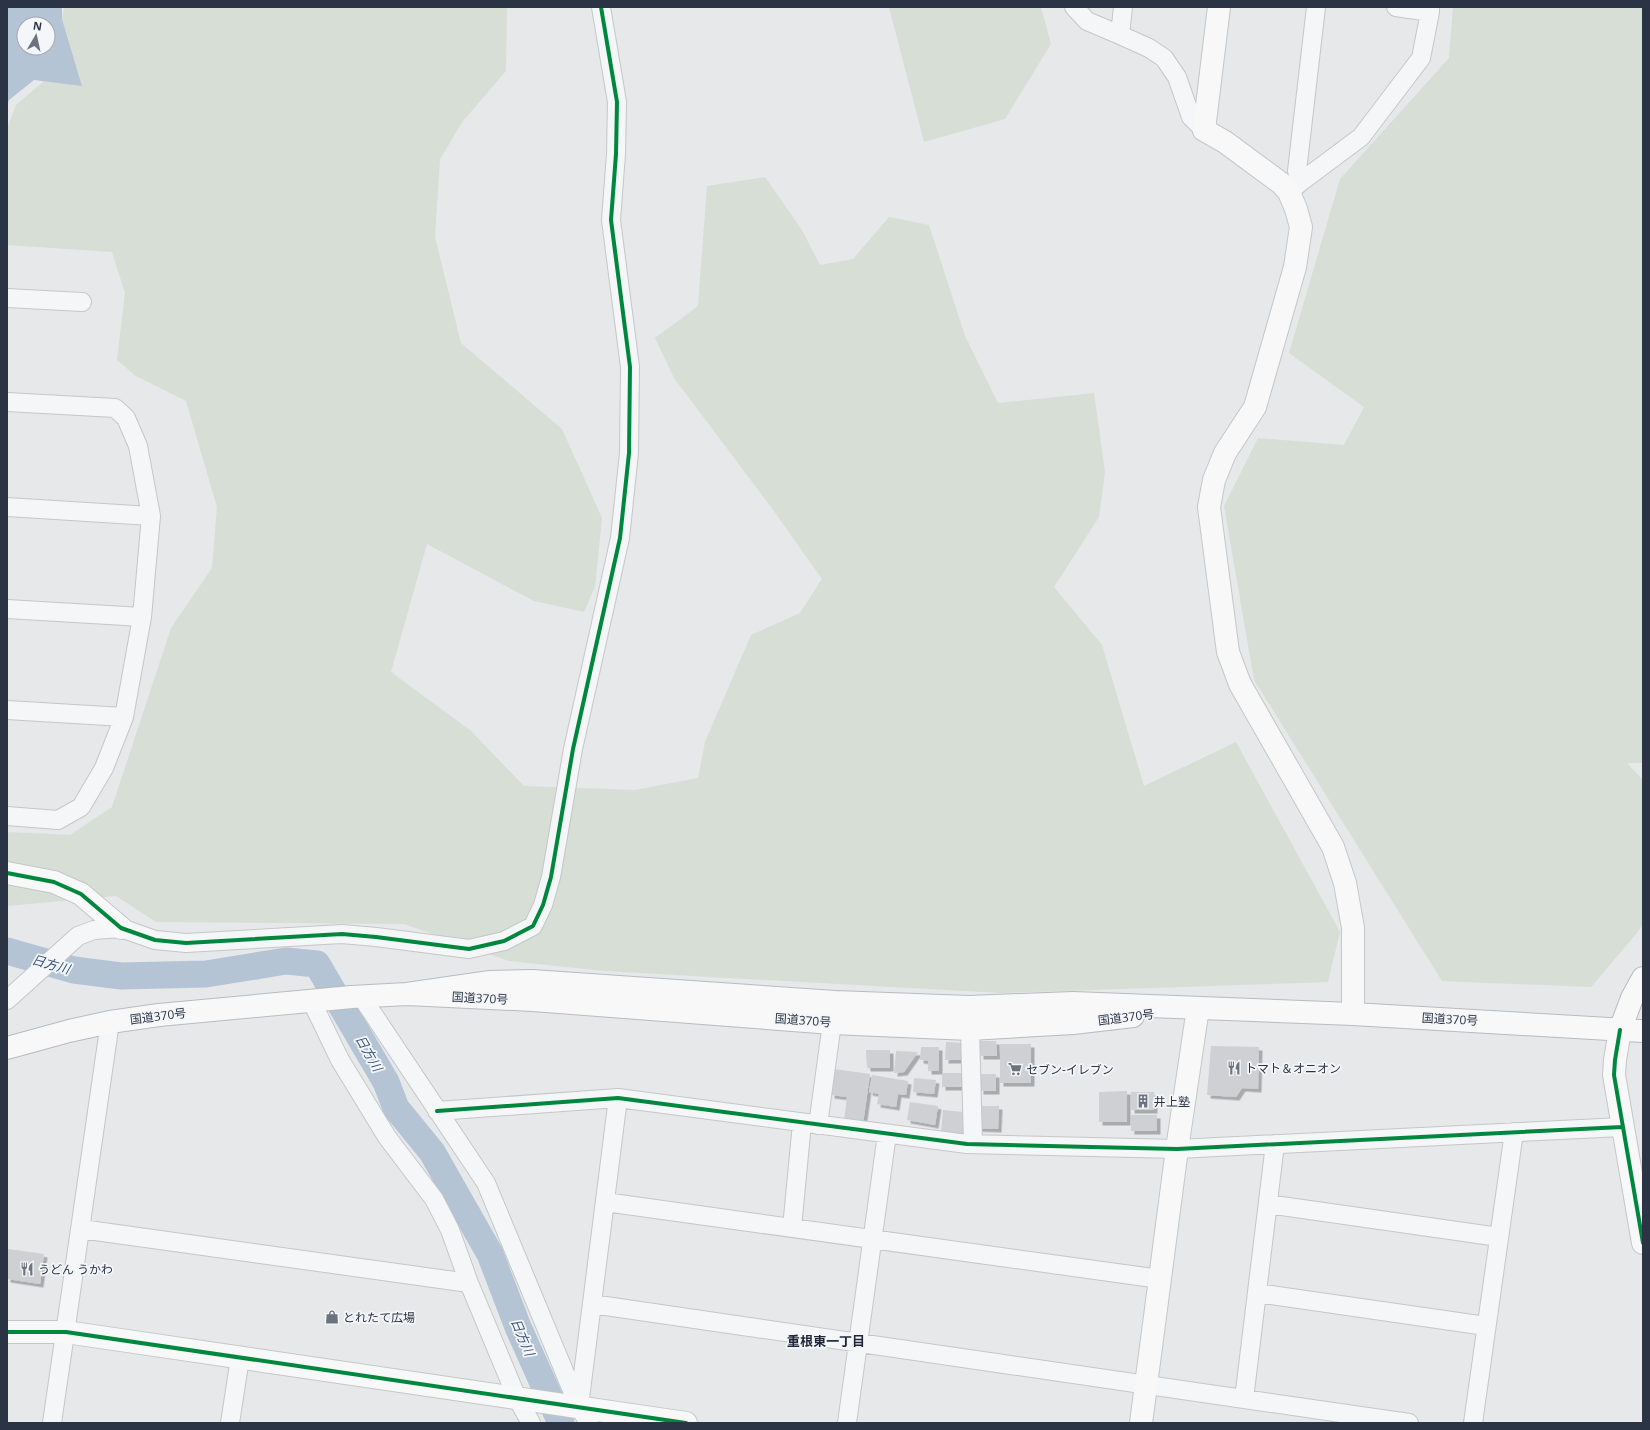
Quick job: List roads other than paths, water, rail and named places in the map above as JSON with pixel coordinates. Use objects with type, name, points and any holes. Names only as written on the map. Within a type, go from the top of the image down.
[{"type":"main road","points":[[1219,7],[1204,130],[1225,142],[1282,184],[1295,186],[1296,209],[1301,227],[1295,267],[1255,408],[1225,453],[1214,480],[1209,508],[1228,652],[1240,684],[1333,847],[1345,883],[1353,928],[1354,1014]]},
{"type":"main road","points":[[7,873],[54,882],[81,894],[121,928]]},
{"type":"main road","points":[[1643,978],[1632,998],[1620,1030],[1614,1075],[1643,1243]]},
{"type":"main road","name":"国道370号","points":[[407,994],[490,982],[532,981],[835,1002],[969,1007],[1073,1003],[1354,1014],[1643,1031]]},
{"type":"main road","name":"国道370号","points":[[7,1048],[69,1030],[159,1015],[357,996],[407,994],[547,1001],[832,1023],[970,1029],[1073,1023],[1198,1008]]},
{"type":"main road","points":[[1141,1423],[1177,1149],[1198,1008]]},
{"type":"main road","points":[[7,1332],[66,1332],[521,1399],[577,1412],[686,1423]]},
{"type":"street","points":[[13,994],[78,936],[94,930],[121,928],[155,940],[186,943],[342,934],[469,949],[504,942],[533,926],[543,905],[551,877],[574,748],[620,538],[629,453],[630,367],[611,220],[616,154],[617,102],[601,7]]},
{"type":"street","points":[[1074,7],[1088,21],[1149,48],[1164,58],[1177,77],[1191,116],[1204,130]]},
{"type":"street","points":[[1120,35],[1123,7]]},
{"type":"street","points":[[1295,186],[1316,7]]},
{"type":"street","points":[[1295,186],[1361,137],[1421,58],[1430,9],[1396,7]]},
{"type":"street","points":[[7,298],[82,302]]},
{"type":"street","points":[[7,402],[116,408],[126,418],[138,446],[151,516],[142,616],[124,717],[104,768],[81,807],[58,820],[7,816]]},
{"type":"street","points":[[7,507],[151,516]]},
{"type":"street","points":[[7,609],[142,616]]},
{"type":"street","points":[[7,710],[124,717]]},
{"type":"street","points":[[357,996],[486,1183],[577,1412]]},
{"type":"street","points":[[314,1000],[340,1060],[386,1137],[434,1199],[450,1230],[469,1283],[531,1423]]},
{"type":"street","points":[[52,1423],[110,1022]]},
{"type":"street","points":[[792,1228],[810,1124],[832,1023]]},
{"type":"street","points":[[970,1029],[973,1144]]},
{"type":"street","points":[[437,1111],[618,1098],[973,1144],[1177,1149],[1622,1127]]},
{"type":"street","points":[[577,1412],[618,1098]]},
{"type":"street","points":[[1473,1423],[1514,1132]]},
{"type":"street","points":[[847,1423],[887,1134]]},
{"type":"street","points":[[1244,1399],[1275,1144]]},
{"type":"street","points":[[605,1202],[1160,1279]]},
{"type":"street","points":[[1268,1204],[1499,1237]]},
{"type":"street","points":[[81,1229],[469,1283]]},
{"type":"street","points":[[1257,1293],[1486,1326]]},
{"type":"street","points":[[592,1304],[1398,1422]]},
{"type":"street","points":[[230,1423],[240,1358]]},
{"type":"water","points":[[7,7],[62,7],[62,19],[82,86],[34,80],[9,100],[7,105]]},
{"type":"waterway","name":"日方川","points":[[7,951],[74,970],[121,976],[206,974],[286,961],[317,964],[386,1082],[396,1108],[432,1152],[490,1254],[518,1327],[561,1423]]},
{"type":"place","name":"トマト＆オニオン","points":[[1234,1068]]},
{"type":"place","name":"セブン-イレブン","points":[[1015,1069]]},
{"type":"place","name":"井上塾","points":[[1143,1101]]},
{"type":"place","name":"うどん うかわ","points":[[27,1269]]},
{"type":"place","name":"とれたて広場","points":[[332,1317]]},
{"type":"district","name":"重根東一丁目","points":[[826,1341]]}]
